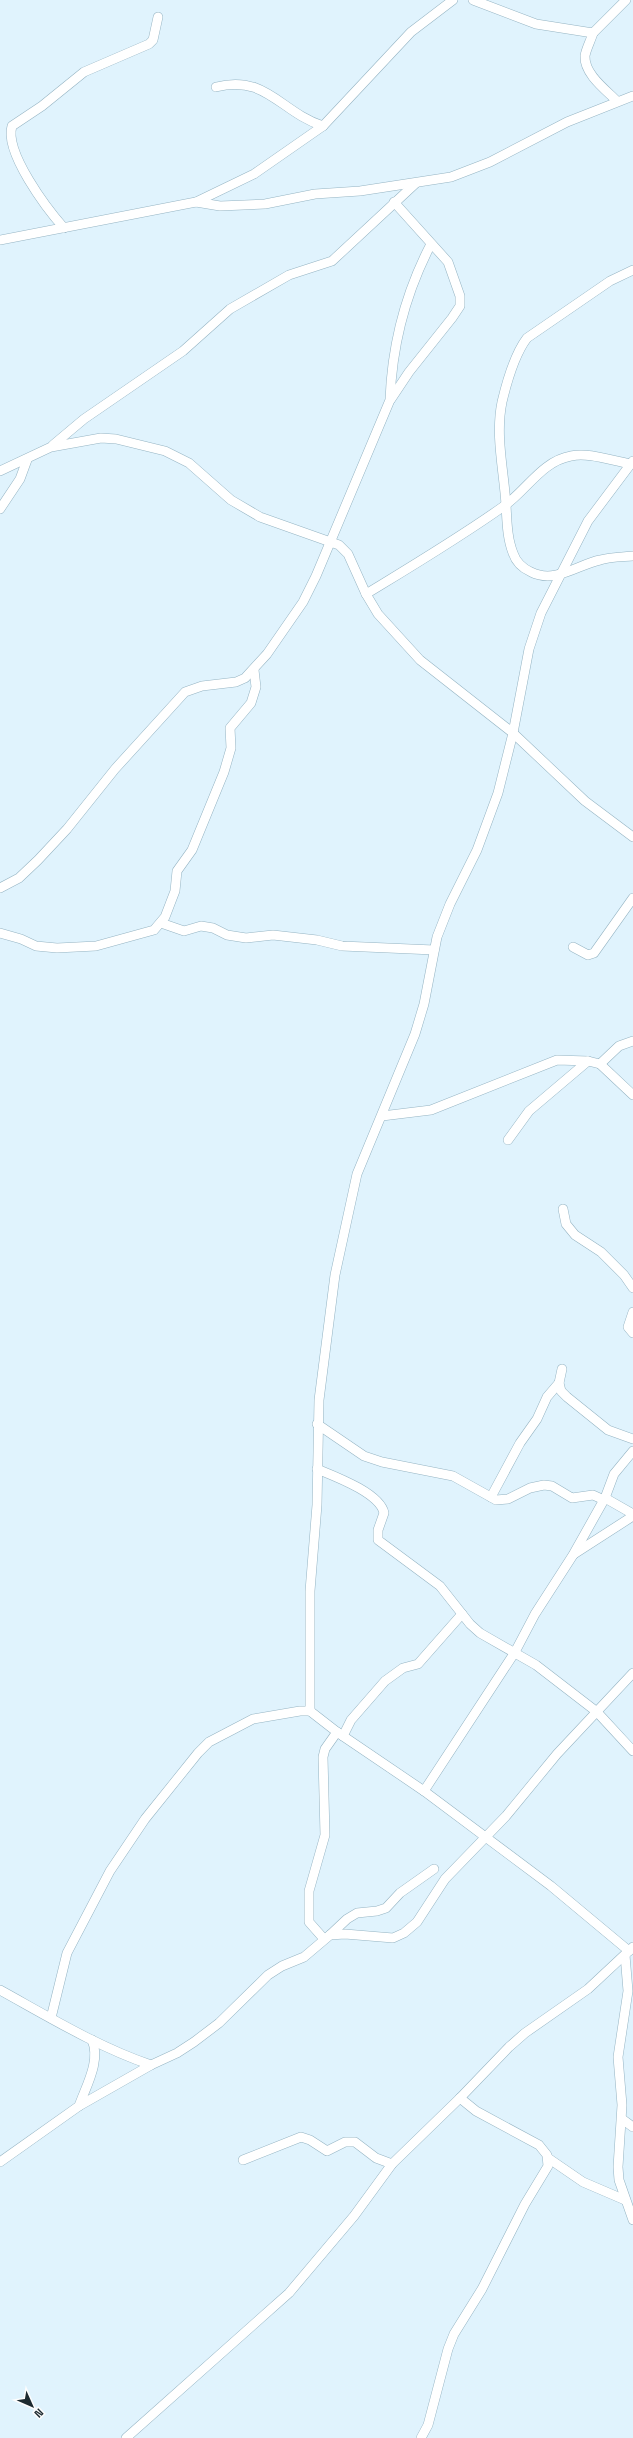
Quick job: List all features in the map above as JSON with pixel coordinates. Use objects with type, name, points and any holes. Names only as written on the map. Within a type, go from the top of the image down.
[{"type":"street","points":[[0,240],[196,202],[254,174],[323,126],[411,32],[453,0]]},
{"type":"street","points":[[473,0],[536,24],[593,33]]},
{"type":"street","points":[[617,101],[593,76],[586,63],[585,56],[593,33],[626,0]]},
{"type":"street","points":[[64,228],[44,205],[25,172],[11,139],[12,126],[42,106],[84,72],[149,44],[153,40],[158,17]]},
{"type":"street","points":[[216,87],[245,85],[260,88],[307,121],[323,126]]},
{"type":"street","points":[[196,202],[220,206],[265,204],[315,194],[360,191],[451,177],[490,162],[567,122],[594,113],[617,101],[633,96]]},
{"type":"street","points":[[0,471],[27,460],[51,447],[84,419],[183,351],[230,309],[289,275],[332,260],[416,183]]},
{"type":"street","points":[[0,888],[19,878],[38,860],[67,829],[115,769],[185,692],[202,686],[236,682],[254,670],[303,602],[390,400],[408,372],[460,306],[460,296],[448,262],[394,202]]},
{"type":"street","points":[[390,400],[391,364],[405,308],[415,274],[431,244]]},
{"type":"street","points":[[633,270],[610,281],[527,338],[520,347],[502,403],[499,430],[507,526],[512,552],[518,563],[540,575],[559,576],[576,567],[601,559],[633,556]]},
{"type":"street","points":[[51,447],[101,438],[165,451],[189,463],[231,500],[260,517],[339,545],[348,554],[366,594],[378,614],[420,660],[513,734],[585,801],[633,837]]},
{"type":"street","points":[[310,1711],[310,1591],[317,1505],[317,1424],[335,1274],[357,1174],[368,1144],[382,1116],[424,1004],[434,950],[450,904],[477,850],[498,793],[513,734],[529,649],[541,613],[588,521],[632,462],[582,456],[571,456],[558,460],[545,468],[506,505],[366,594]]},
{"type":"street","points":[[0,509],[20,479],[27,460]]},
{"type":"street","points":[[0,933],[43,948],[88,947],[151,932],[161,924],[175,891],[177,870],[192,850],[224,772],[231,748],[230,728],[251,703],[256,687],[254,670]]},
{"type":"street","points":[[573,947],[588,955],[594,953],[633,898]]},
{"type":"street","points":[[161,924],[184,931],[201,926],[213,928],[227,935],[246,938],[273,935],[317,940],[342,946],[434,950]]},
{"type":"street","points":[[600,1064],[619,1046],[633,1041]]},
{"type":"street","points":[[382,1116],[437,1108],[557,1060],[588,1061],[600,1064],[633,1095]]},
{"type":"street","points":[[508,1140],[529,1111],[588,1061]]},
{"type":"street","points":[[563,1209],[566,1224],[575,1235],[601,1252],[624,1275],[633,1288]]},
{"type":"street","points":[[633,1312],[628,1327],[633,1333]]},
{"type":"street","points":[[562,1369],[559,1383],[561,1391],[567,1397],[599,1424],[633,1439]]},
{"type":"street","points":[[491,1497],[520,1442],[537,1419],[547,1397],[559,1383]]},
{"type":"street","points":[[317,1424],[364,1456],[382,1462],[453,1476],[501,1501],[530,1488],[544,1485],[552,1486],[572,1498],[593,1496],[604,1499],[633,1515],[573,1555]]},
{"type":"street","points":[[424,1791],[515,1652],[535,1614],[573,1555],[604,1499],[614,1474],[633,1452]]},
{"type":"street","points":[[317,1469],[344,1480],[381,1506],[384,1518],[378,1530],[378,1540],[440,1586],[462,1614],[480,1633],[536,1665],[596,1712],[633,1752]]},
{"type":"street","points":[[462,1614],[418,1664],[403,1668],[384,1682],[340,1734],[325,1749],[323,1757],[325,1835],[309,1891],[309,1922],[327,1937],[345,1934],[393,1938],[404,1933],[417,1922],[445,1879],[485,1837],[596,1712],[633,1673]]},
{"type":"street","points":[[51,2018],[67,1953],[85,1916],[125,1846],[198,1753],[225,1732],[253,1719],[275,1714],[310,1711],[340,1734],[424,1791],[551,1886],[629,1951]]},
{"type":"street","points":[[0,2162],[78,2106],[151,2065],[177,2053],[194,2042],[219,2023],[268,1975],[282,1966],[304,1957],[347,1919],[357,1913],[377,1911],[386,1908],[400,1893],[434,1869]]},
{"type":"street","points":[[126,2438],[289,2293],[354,2216],[392,2164],[460,2098],[509,2047],[530,2029],[588,1989],[629,1951]]},
{"type":"street","points":[[629,1951],[628,1991],[618,2057],[622,2119],[619,2180],[624,2200],[633,2220]]},
{"type":"street","points":[[0,1990],[92,2040],[128,2057],[151,2065]]},
{"type":"street","points":[[78,2106],[91,2074],[94,2045],[92,2040]]},
{"type":"street","points":[[460,2098],[476,2111],[539,2145],[548,2158],[583,2182],[624,2200]]},
{"type":"street","points":[[622,2119],[633,2127]]},
{"type":"street","points":[[242,2160],[301,2138],[310,2140],[327,2151],[345,2142],[355,2142],[376,2158],[392,2164]]},
{"type":"street","points":[[421,2438],[428,2425],[448,2349],[454,2334],[482,2289],[525,2204],[543,2176],[548,2166],[548,2158]]}]
